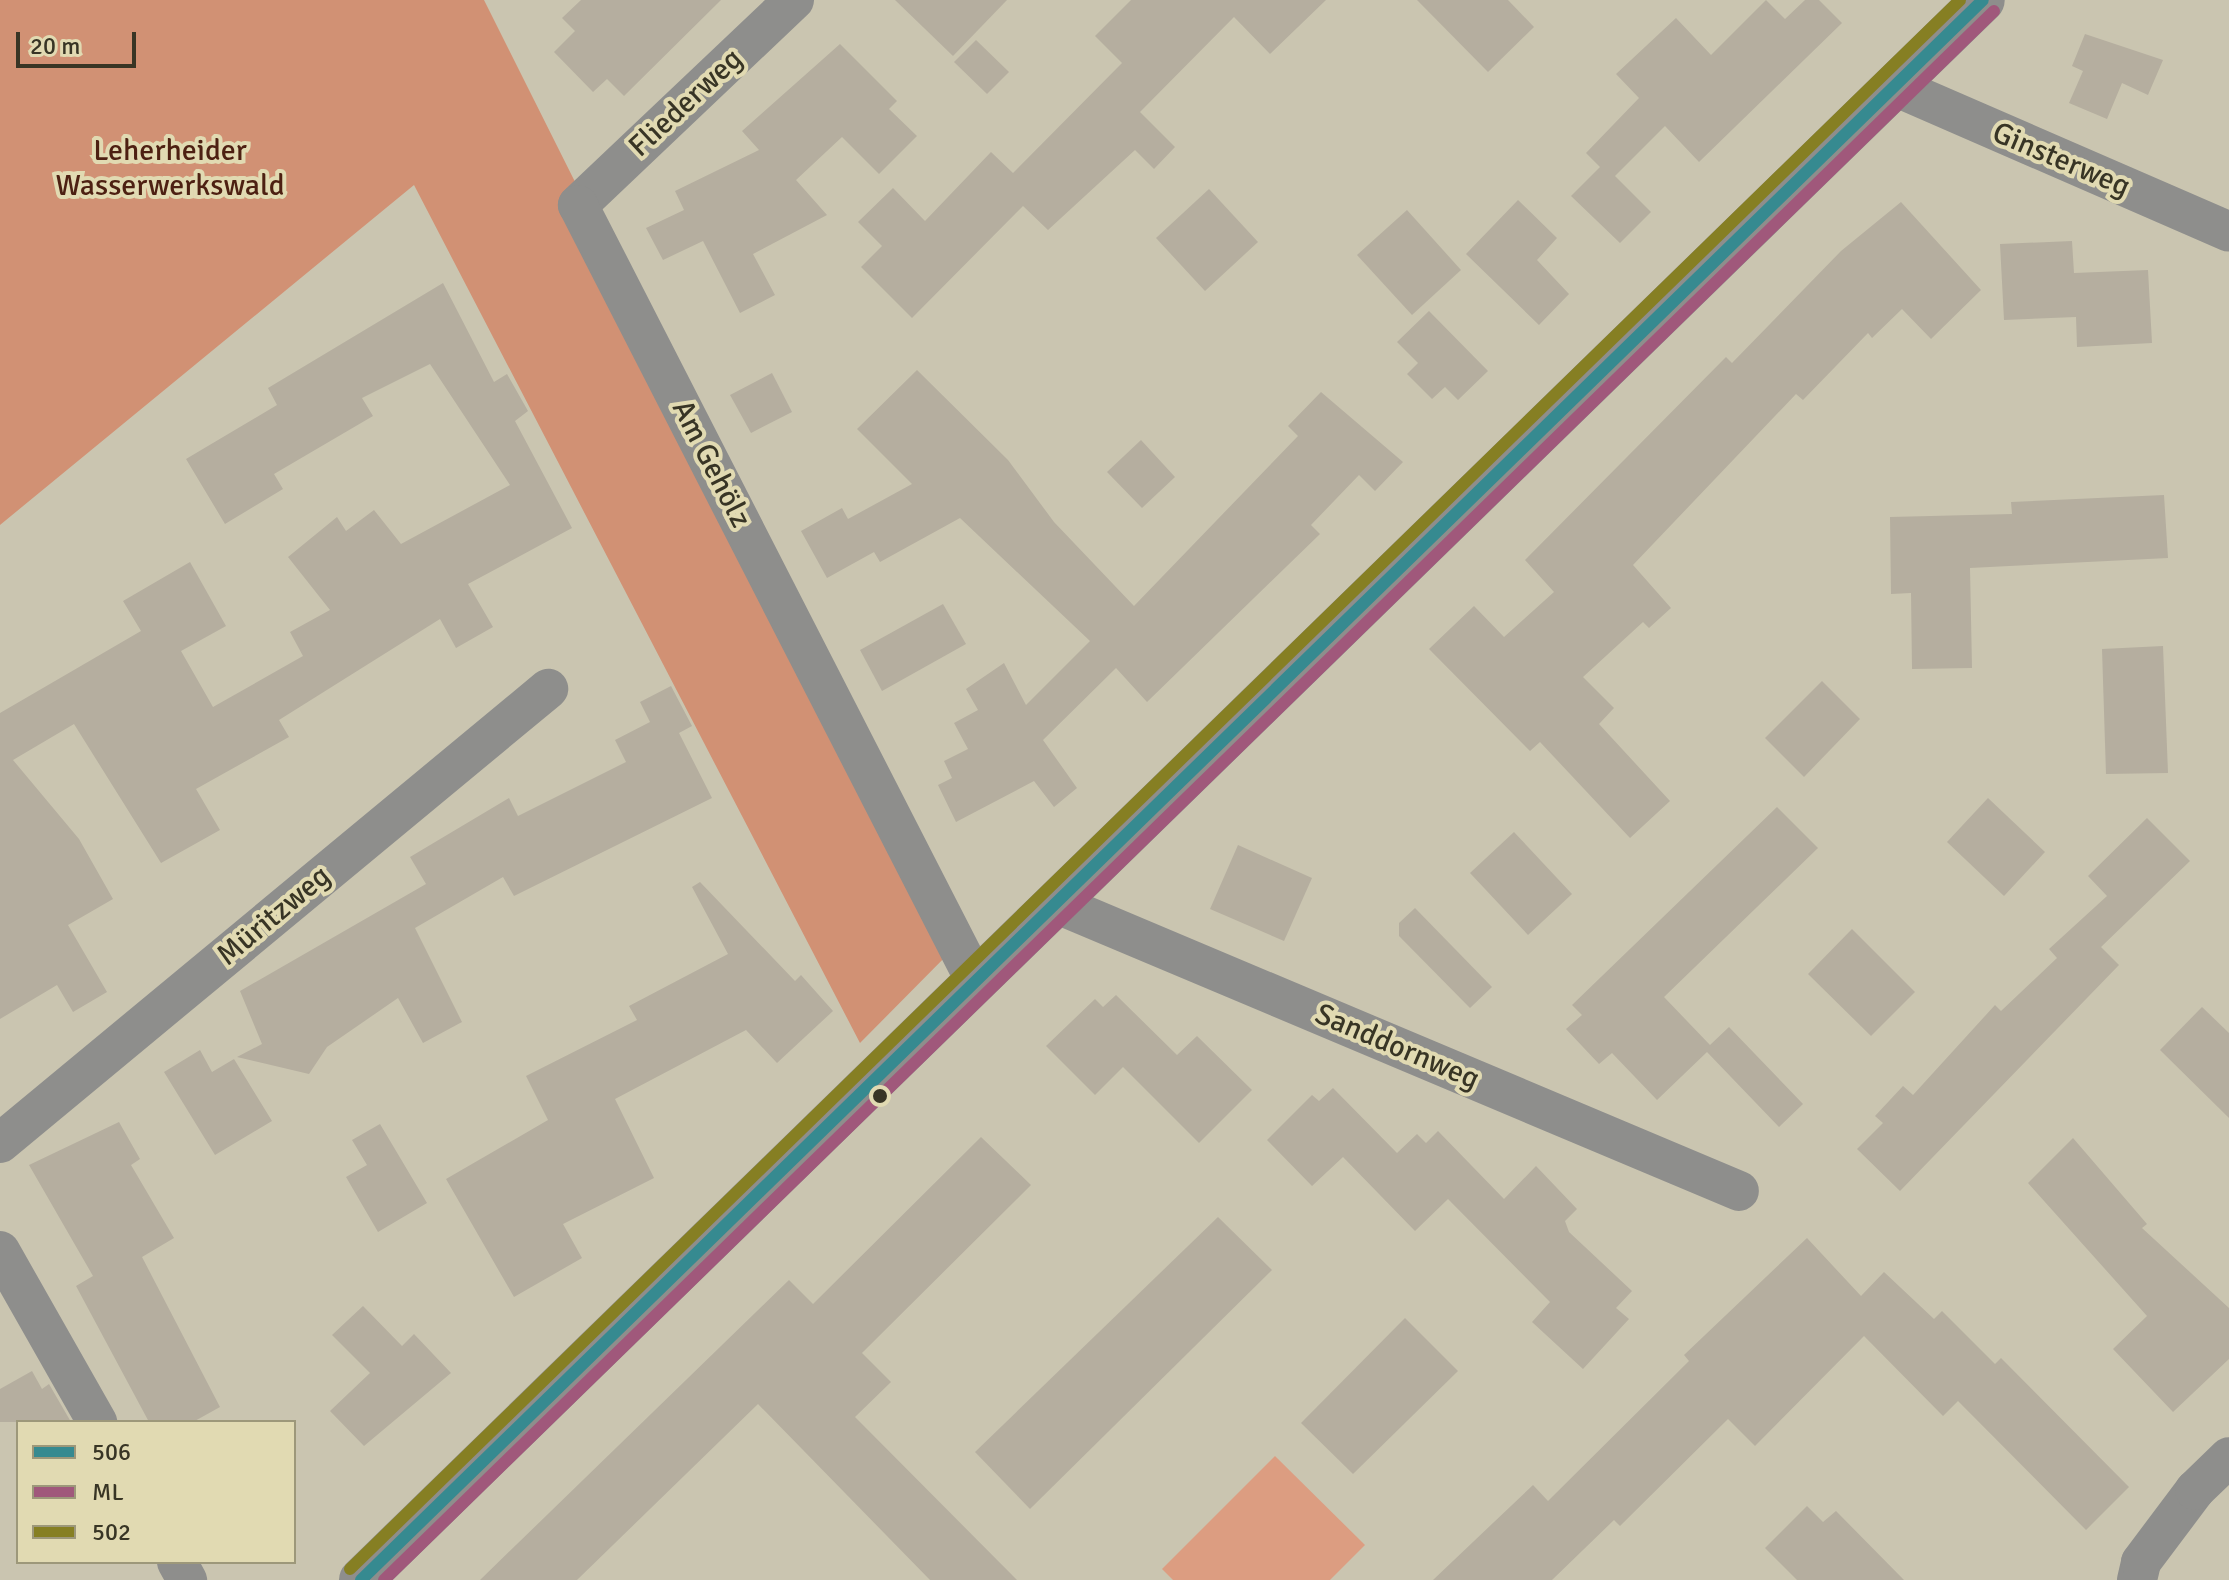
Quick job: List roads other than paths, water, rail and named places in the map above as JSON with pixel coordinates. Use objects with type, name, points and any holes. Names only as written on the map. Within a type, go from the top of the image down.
[{"type":"street","name":"Fliederweg","points":[[578,205],[794,0]]},
{"type":"street","points":[[361,1580],[1983,0]]},
{"type":"street","name":"Ginsterweg","points":[[1894,86],[2229,232]]},
{"type":"street","name":"Am Gehölz","points":[[578,205],[975,980]]},
{"type":"street","name":"Müritzweg","points":[[0,1143],[548,689]]},
{"type":"street","name":"Sanddornweg","points":[[1055,903],[1739,1191]]},
{"type":"street","points":[[0,1251],[96,1420]]},
{"type":"street","points":[[2137,1580],[2141,1562],[2229,1457]]},
{"type":"park label","name":"Leherheider Wasserwerkswald","points":[[170,168]]}]
